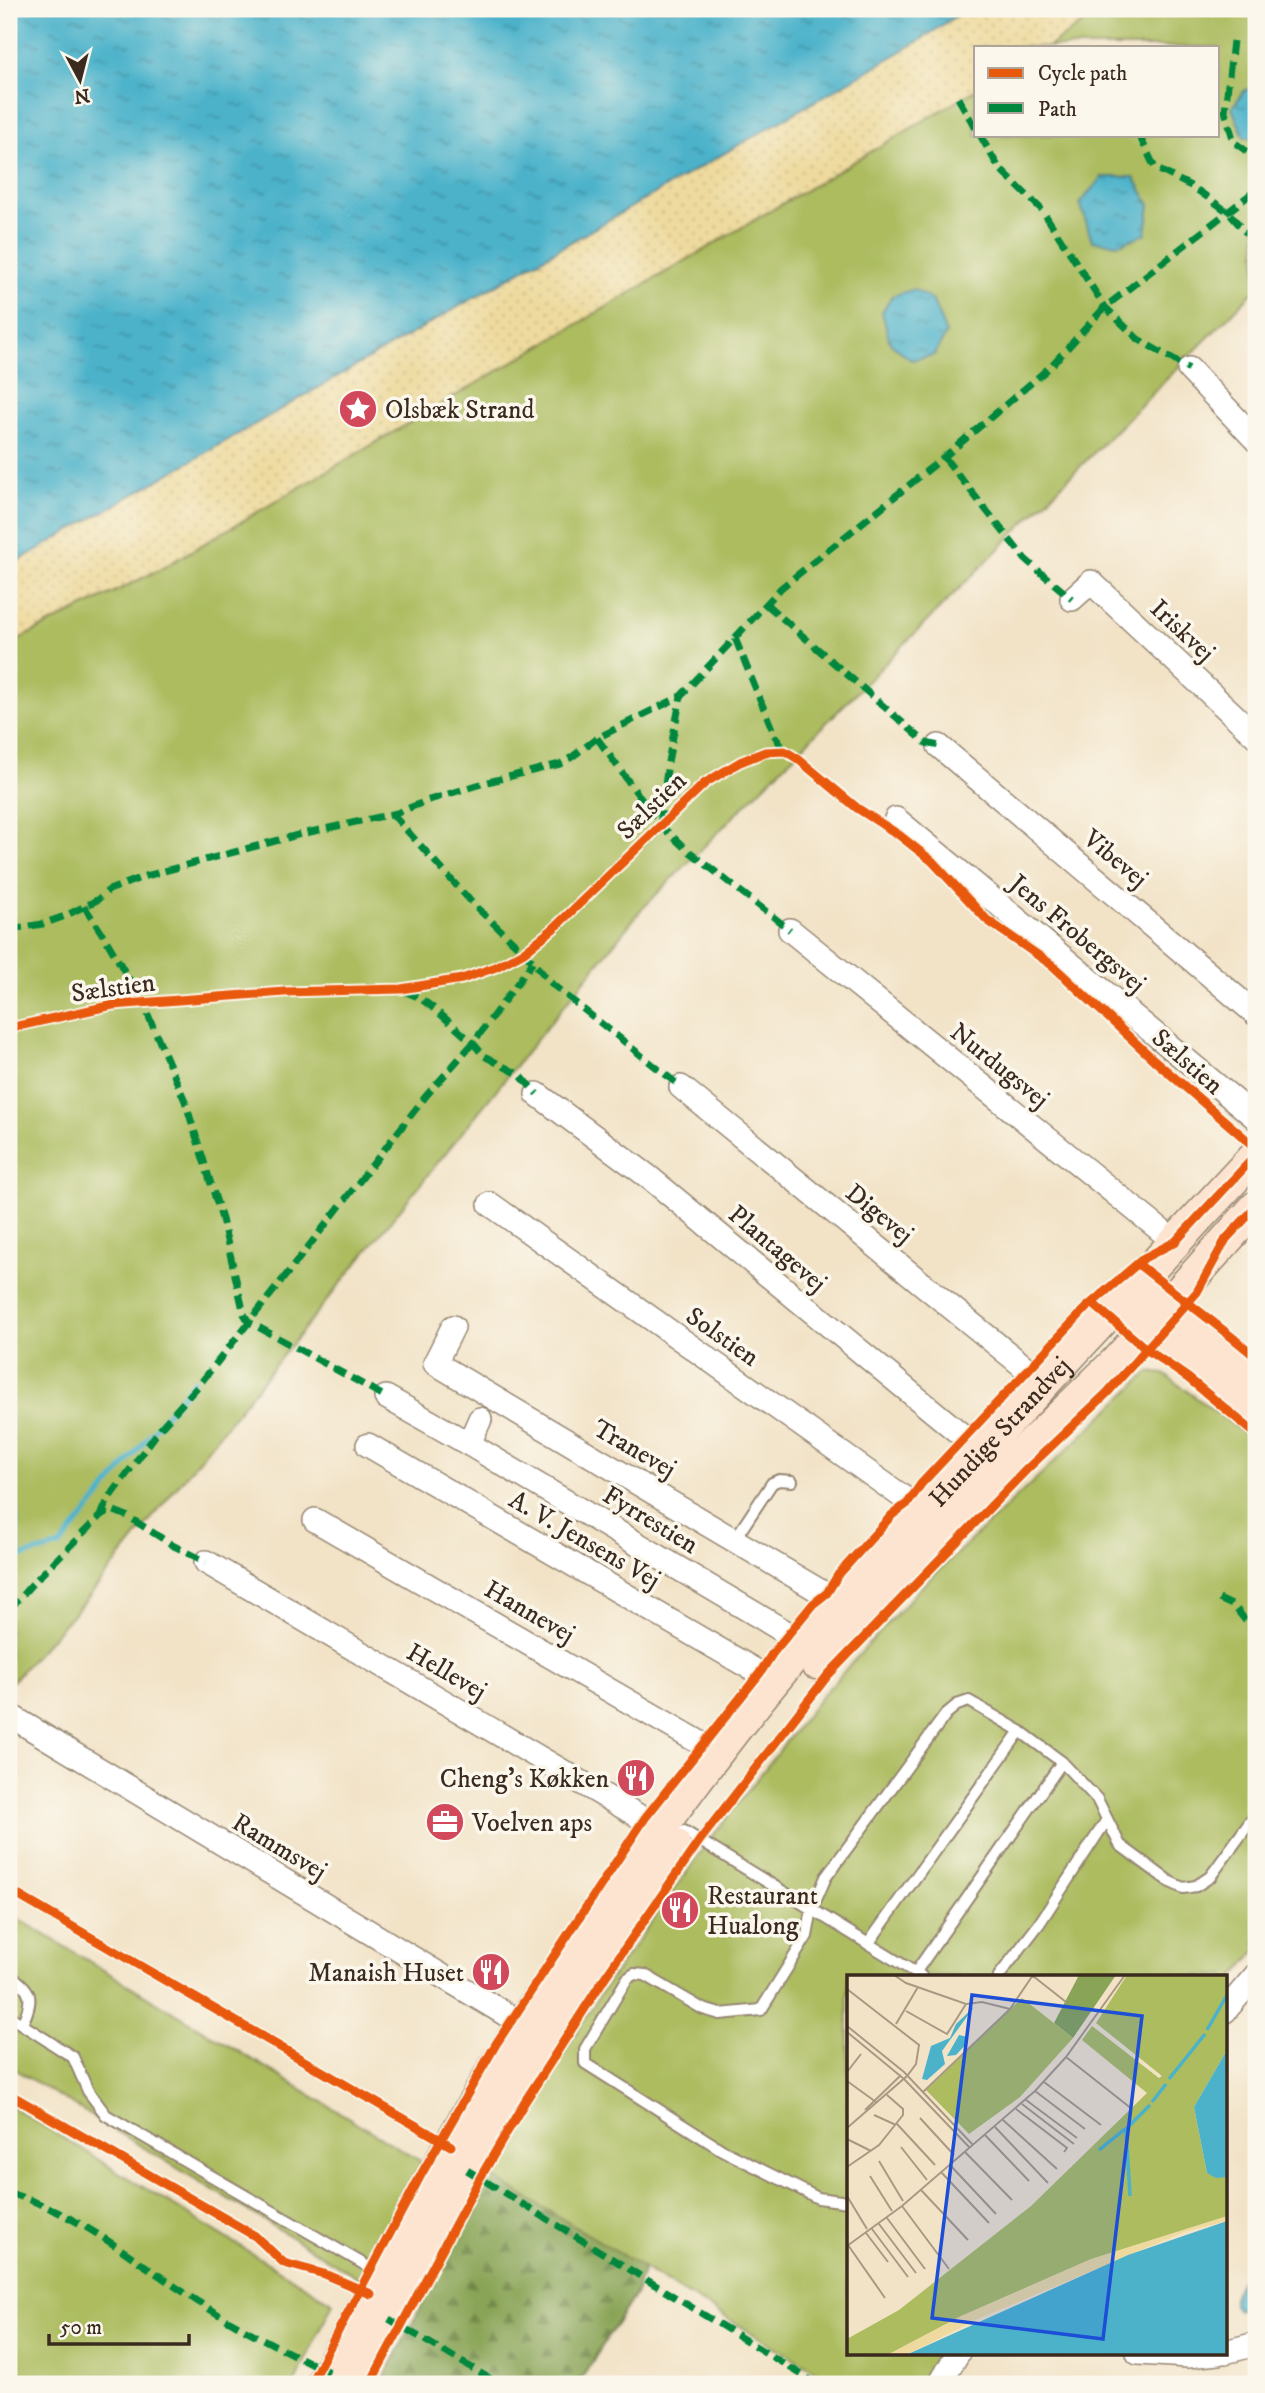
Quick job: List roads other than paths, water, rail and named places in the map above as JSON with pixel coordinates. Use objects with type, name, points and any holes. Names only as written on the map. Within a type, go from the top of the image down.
[{"type":"main road","name":"Hundige Strandvej","points":[[355,2384],[500,2108],[672,1829],[716,1752],[840,1603],[1256,1155]]},
{"type":"main road","name":"Hundige Strandvej","points":[[322,2384],[451,2147],[522,2024],[672,1829],[730,1769],[827,1649],[945,1528],[1116,1362],[1255,1211]]},
{"type":"main road","points":[[1131,1290],[1159,1314],[1256,1414]]},
{"type":"main road","points":[[1159,1314],[1256,1376]]},
{"type":"street","points":[[1189,369],[1256,440]]},
{"type":"street","name":"Iriskvej","points":[[1072,599],[1091,582],[1256,736]]},
{"type":"street","name":"Vibevej","points":[[939,746],[1256,1014]]},
{"type":"street","name":"Jens Frobergsvej","points":[[896,819],[1256,1118]]},
{"type":"street","name":"Nurdugsvej","points":[[790,930],[1175,1242]]},
{"type":"street","name":"Digevej","points":[[681,1087],[1044,1383]]},
{"type":"street","name":"Plantagevej","points":[[537,1094],[650,1178],[980,1450]]},
{"type":"street","name":"Solstien","points":[[490,1204],[924,1512]]},
{"type":"street","name":"Tranevej","points":[[453,1327],[435,1363],[840,1603]]},
{"type":"street","name":"Fyrrestien","points":[[386,1397],[804,1643]]},
{"type":"street","points":[[469,1444],[480,1419]]},
{"type":"street","name":"A. V. Jensens Vej","points":[[368,1445],[773,1681]]},
{"type":"street","name":"Hannevej","points":[[315,1520],[716,1752]]},
{"type":"street","name":"Hellevej","points":[[206,1562],[672,1829]]},
{"type":"street","name":"Rammsvej","points":[[9,1715],[522,2024]]},
{"type":"street","points":[[1226,2010],[1256,1975]]},
{"type":"street","points":[[1226,2352],[1256,2344]]},
{"type":"street","points":[[940,2384],[957,2354]]},
{"type":"street","points":[[1155,2354],[1208,2354]]},
{"type":"lane","points":[[735,1539],[772,1483],[779,1480],[792,1481]]},
{"type":"lane","points":[[847,2202],[818,2198],[722,2150],[585,2063],[585,2049],[627,1979],[634,1974],[645,1975],[703,2009],[720,2014],[761,2010],[807,1936],[812,1909],[826,1877],[946,1714],[957,1705],[969,1701],[1020,1731],[1062,1762],[1097,1799],[1120,1845],[1170,1882],[1183,1888],[1196,1886],[1210,1877],[1256,1814]]},
{"type":"lane","points":[[868,1944],[1020,1731]]},
{"type":"lane","points":[[672,1829],[812,1909],[918,1975],[1062,1762]]},
{"type":"lane","points":[[1000,1975],[1040,1924],[1106,1821]]},
{"type":"lane","points":[[9,1975],[22,1983],[29,1992],[30,2007],[22,2024]]},
{"type":"lane","points":[[9,2016],[74,2057],[88,2091],[106,2115],[382,2275]]},
{"type":"water","points":[[9,9],[966,9],[919,41],[9,566]]},
{"type":"water","points":[[1256,88],[1256,139],[1244,137],[1232,108],[1245,90]]},
{"type":"water","points":[[1102,177],[1134,177],[1150,205],[1146,234],[1119,244],[1092,241],[1080,203]]},
{"type":"water","points":[[914,289],[933,301],[946,334],[934,355],[911,360],[890,343],[882,312],[892,296]]},
{"type":"water","points":[[1256,2253],[1256,2301],[1238,2309],[1233,2304],[1233,2295]]},
{"type":"waterway","points":[[19,1557],[60,1546],[194,1380]]},
{"type":"waterway","points":[[9,1413],[19,1557],[9,1570]]},
{"type":"place","name":"Olsbæk Strand","points":[[358,409]]},
{"type":"place","name":"Cheng's Køkken","points":[[636,1778]]},
{"type":"place","name":"Voelven aps","points":[[445,1822]]},
{"type":"place","name":"Restaurant Hualong","points":[[680,1910]]},
{"type":"place","name":"Manaish Huset","points":[[491,1972]]}]
